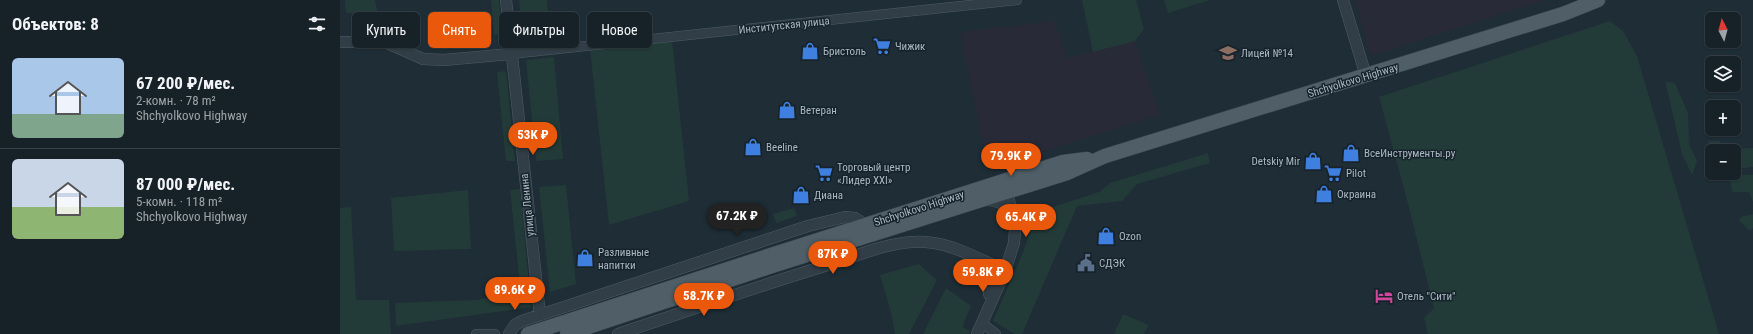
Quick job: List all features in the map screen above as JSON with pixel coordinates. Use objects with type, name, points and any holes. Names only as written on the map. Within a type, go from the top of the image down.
[{"type":"main road","name":"Shchyolkovo Highway","points":[[528,334],[604,316],[779,264],[981,200],[1003,187],[1034,183],[1067,173],[1105,156],[1562,14],[1598,0]]},
{"type":"main road","name":"Shchyolkovo Highway","points":[[567,334],[604,316],[866,225],[1003,187],[1063,162],[1105,156]]},
{"type":"street","name":"улица Ленина","points":[[506,0],[540,315]]},
{"type":"street","name":"Институтская улица","points":[[340,42],[385,42],[422,59],[444,60],[1017,0]]},
{"type":"street","points":[[1343,0],[1366,76]]},
{"type":"street","points":[[977,334],[1013,250],[1016,201],[1020,195],[1034,183]]},
{"type":"street","points":[[1003,187],[1014,218]]},
{"type":"street","points":[[981,200],[995,200],[1001,203],[1014,218]]},
{"type":"street","points":[[509,334],[515,325],[522,321],[808,226],[846,217],[855,218],[866,225]]},
{"type":"street","points":[[618,334],[772,282],[892,246],[916,242],[938,244],[959,250],[1005,271]]},
{"type":"street","points":[[987,263],[1006,258],[1013,250]]},
{"type":"street","points":[[982,324],[993,273],[991,267],[987,263]]},
{"type":"street","points":[[982,324],[996,334]]},
{"type":"street","points":[[476,334],[495,334]]},
{"type":"shaded area","points":[[1355,0],[1545,0],[1370,55]]},
{"type":"shaded area","points":[[1054,21],[1067,58],[1135,41],[1160,115],[1003,164],[985,153],[960,32]]},
{"type":"green space","points":[[345,0],[375,0],[378,12],[346,13]]},
{"type":"green space","points":[[491,0],[499,0],[499,34],[494,35]]},
{"type":"green space","points":[[519,0],[547,0],[548,12],[520,12]]},
{"type":"green space","points":[[1082,0],[1136,0],[1144,29],[1135,41],[1093,52]]},
{"type":"green space","points":[[1164,0],[1210,0],[1168,13]]},
{"type":"green space","points":[[1610,21],[1623,31],[1637,56],[1719,334],[1428,334],[1424,318],[1434,308],[1379,97]]},
{"type":"green space","points":[[672,40],[689,201],[609,225],[590,49],[652,48],[652,42]]},
{"type":"green space","points":[[554,57],[563,159],[536,161],[526,60]]},
{"type":"green space","points":[[506,71],[515,161],[506,161],[497,72]]},
{"type":"green space","points":[[1665,81],[1675,83],[1688,113],[1689,144],[1697,161],[1692,175],[1682,154]]},
{"type":"green space","points":[[1708,141],[1719,141],[1723,144],[1709,144]]},
{"type":"green space","points":[[1741,148],[1753,148],[1753,167],[1741,168]]},
{"type":"green space","points":[[1208,153],[1210,163],[1137,184],[1122,201],[1077,206],[1022,334],[1015,334],[993,321],[1023,252],[1037,212],[1099,192],[1110,183]]},
{"type":"green space","points":[[1741,175],[1753,175],[1753,202],[1749,192],[1732,192],[1730,180],[1741,180]]},
{"type":"green space","points":[[566,185],[576,284],[550,292],[539,187]]},
{"type":"green space","points":[[520,189],[529,284],[520,285],[510,190]]},
{"type":"green space","points":[[468,190],[471,249],[394,251],[391,198]]},
{"type":"green space","points":[[351,207],[356,300],[389,300],[391,334],[340,334],[340,208]]},
{"type":"green space","points":[[794,208],[797,216],[776,223],[773,214]]},
{"type":"green space","points":[[1753,214],[1753,228],[1750,231],[1739,220],[1741,217]]},
{"type":"green space","points":[[919,264],[937,280],[909,334],[895,334],[891,313],[880,275]]},
{"type":"green space","points":[[946,288],[971,306],[962,327],[970,331],[968,334],[923,334]]},
{"type":"green space","points":[[529,289],[531,307],[396,326],[395,303],[477,300]]},
{"type":"green space","points":[[1123,314],[1149,325],[1144,334],[1114,334]]},
{"type":"place","name":"Чижик","points":[[882,46]]},
{"type":"place","name":"Бристоль","points":[[810,51]]},
{"type":"place","name":"Лицей №14","points":[[1228,53]]},
{"type":"place","name":"Ветеран","points":[[787,110]]},
{"type":"place","name":"Beeline","points":[[753,147]]},
{"type":"place","name":"ВсеИнструменты.ру","points":[[1351,153]]},
{"type":"place","name":"Detskiy Mir","points":[[1313,161]]},
{"type":"place","name":"Торговый центр «Лидер XXI»","points":[[824,173]]},
{"type":"place","name":"Pilot","points":[[1333,173]]},
{"type":"place","name":"Окраина","points":[[1324,194]]},
{"type":"place","name":"Диана","points":[[801,195]]},
{"type":"place","name":"Ozon","points":[[1106,236]]},
{"type":"place","name":"Разливные напитки","points":[[585,258]]},
{"type":"place","name":"СДЭК","points":[[1086,263]]},
{"type":"place","name":"Отель \"Сити\"","points":[[1384,296]]}]
